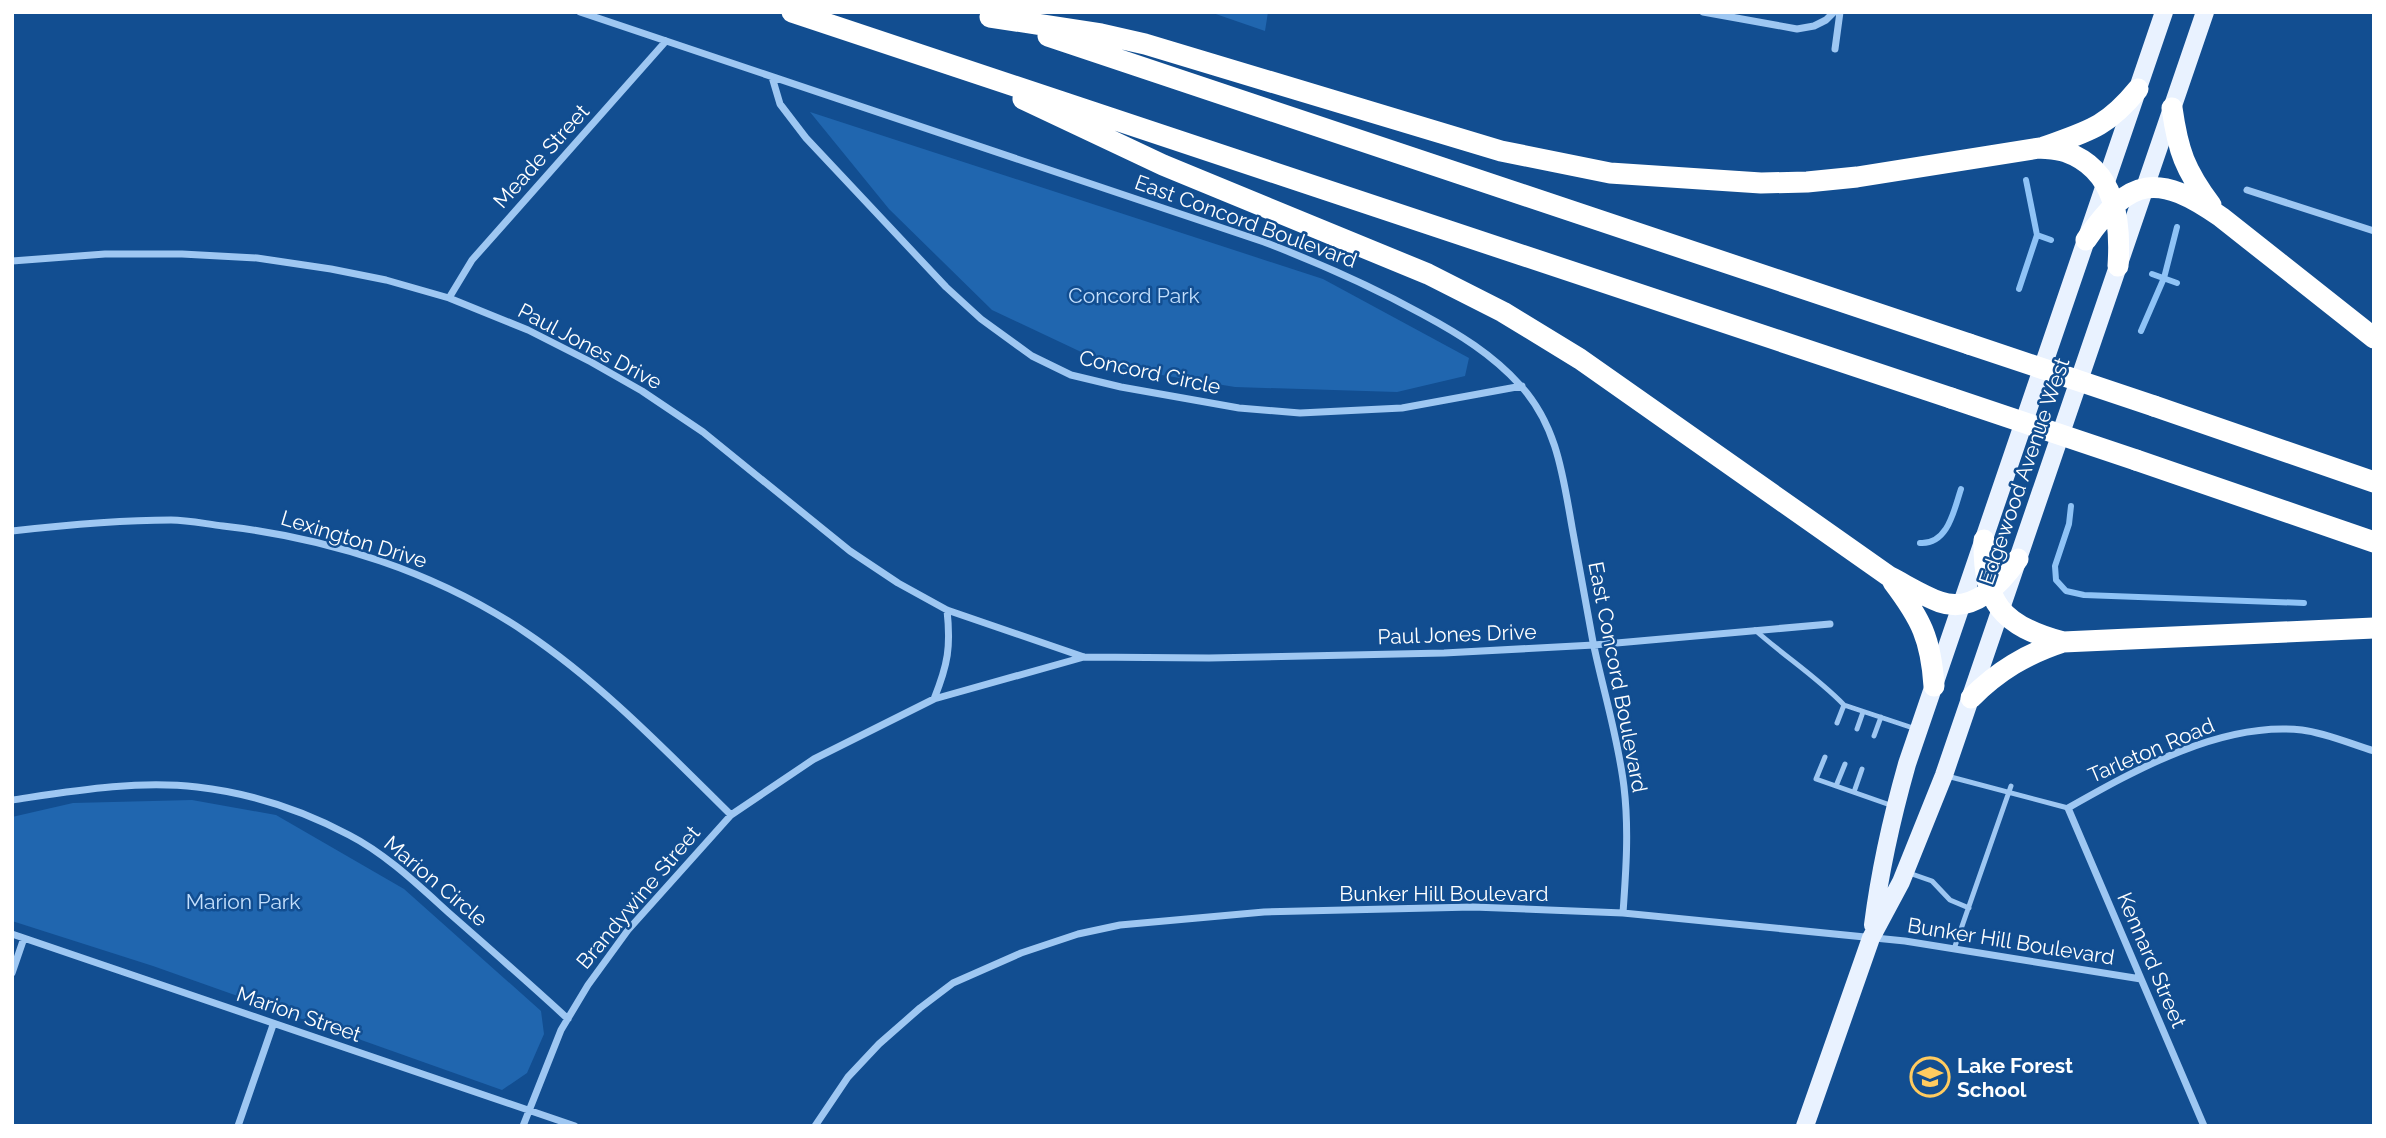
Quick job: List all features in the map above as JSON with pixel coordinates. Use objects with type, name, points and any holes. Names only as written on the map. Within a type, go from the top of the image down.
[{"type":"highway","points":[[792,12],[1951,398],[2374,542]]},
{"type":"highway","points":[[983,15],[1145,44],[1501,151],[1610,173],[1761,183],[1857,177],[2039,148],[2087,131],[2106,121],[2121,110],[2138,89]]},
{"type":"highway","points":[[983,15],[2374,482]]},
{"type":"highway","points":[[972,71],[1048,112],[1163,165],[1428,274],[1503,312],[1580,359],[1890,577],[1942,603],[1962,603],[1978,598],[2004,579],[2018,559]]},
{"type":"highway","points":[[2172,108],[2180,154],[2198,187],[2221,218]]},
{"type":"highway","points":[[2039,148],[2064,152],[2095,171],[2110,194],[2120,241],[2118,266]]},
{"type":"highway","points":[[2110,194],[2129,194],[2144,188],[2162,187],[2178,191],[2197,201],[2374,338]]},
{"type":"highway","points":[[2086,240],[2110,194]]},
{"type":"highway","points":[[1984,540],[1983,562],[1990,591],[2001,611],[2026,630],[2063,642]]},
{"type":"highway","points":[[1890,577],[1907,600],[1927,636],[1932,656],[1934,685]]},
{"type":"highway","points":[[1971,698],[2009,665],[2026,655],[2063,642],[2374,628]]},
{"type":"main road","points":[[2110,194],[2138,89],[2164,12]]},
{"type":"main road","name":"Edgewood Avenue West","points":[[1805,1126],[1871,938],[1906,872],[1944,775],[2204,12]]},
{"type":"main road","name":"Edgewood Avenue West","points":[[1871,938],[1880,873],[1895,807],[2086,240]]},
{"type":"street","name":"East Concord Boulevard","points":[[580,12],[1323,264],[1377,289],[1466,338],[1493,359],[1522,386],[1545,420],[1560,461],[1594,645],[1616,738],[1624,786],[1628,840],[1623,913]]},
{"type":"street","points":[[1703,12],[1797,29],[1814,26],[1826,20],[1833,12]]},
{"type":"street","points":[[1835,49],[1840,12]]},
{"type":"street","name":"Meade Street","points":[[449,298],[472,260],[666,41]]},
{"type":"street","name":"Concord Circle","points":[[772,77],[780,104],[806,138],[946,287],[981,319],[1032,356],[1071,374],[1121,387],[1239,408],[1300,413],[1402,408],[1522,386]]},
{"type":"street","points":[[2246,190],[2374,231]]},
{"type":"street","name":"Paul Jones Drive","points":[[12,261],[105,254],[257,258],[386,280],[449,298],[528,330],[642,391],[703,432],[850,551],[898,583],[947,610],[1084,657]]},
{"type":"street","name":"Lexington Drive","points":[[12,531],[80,524],[173,520],[266,531],[402,568],[457,593],[524,631],[543,645],[649,734],[731,815]]},
{"type":"street","points":[[934,699],[946,669],[950,639],[947,610]]},
{"type":"street","name":"Paul Jones Drive","points":[[771,788],[814,759],[934,699],[1084,657],[1209,658],[1403,654],[1594,645],[1830,624]]},
{"type":"street","name":"Tarleton Road","points":[[2067,808],[2119,779],[2187,750],[2250,731],[2304,730],[2374,751]]},
{"type":"street","name":"Marion Circle","points":[[12,800],[84,789],[161,785],[198,787],[266,800],[303,814],[351,836],[401,870],[568,1019]]},
{"type":"street","name":"Brandywine Street","points":[[523,1126],[561,1030],[628,930],[731,815],[771,788]]},
{"type":"street","name":"Kennard Street","points":[[2067,808],[2204,1126]]},
{"type":"street","name":"Bunker Hill Boulevard","points":[[815,1126],[848,1077],[879,1044],[953,983],[1021,953],[1078,934],[1120,925],[1265,912],[1473,907],[1623,913],[1871,938],[2141,979]]},
{"type":"street","name":"Marion Street","points":[[12,934],[575,1126]]},
{"type":"street","points":[[12,973],[24,938]]},
{"type":"street","points":[[239,1126],[273,1025]]},
{"type":"lane","points":[[1755,631],[1828,688],[1844,705],[1919,730]]},
{"type":"lane","points":[[1837,723],[1844,705]]},
{"type":"lane","points":[[1857,729],[1863,712]]},
{"type":"lane","points":[[1874,736],[1881,718]]},
{"type":"lane","points":[[1825,757],[1816,779],[1895,807]]},
{"type":"lane","points":[[1836,786],[1844,764]]},
{"type":"lane","points":[[1854,792],[1862,769]]},
{"type":"lane","points":[[1944,775],[2067,808]]},
{"type":"lane","points":[[1954,949],[2011,786]]},
{"type":"lane","points":[[1906,872],[1932,881],[1950,900],[1969,908]]},
{"type":"green space","points":[[1210,12],[1268,12],[1265,31]]},
{"type":"green space","name":"Concord Park","points":[[810,112],[1323,279],[1469,358],[1465,376],[1397,392],[1235,387],[1113,367],[992,310],[889,209]]},
{"type":"green space","name":"Marion Park","points":[[192,800],[276,815],[404,889],[541,1011],[544,1034],[527,1073],[502,1090],[153,966],[12,921],[12,817],[73,803]]},
{"type":"waterway","points":[[2019,289],[2037,235],[2026,180]]},
{"type":"waterway","points":[[2141,331],[2164,278],[2177,227]]},
{"type":"waterway","points":[[2037,235],[2051,240]]},
{"type":"waterway","points":[[2152,274],[2177,283]]},
{"type":"waterway","points":[[1920,543],[1930,542],[1943,532],[1952,516],[1961,489]]},
{"type":"waterway","points":[[2071,506],[2069,524],[2055,566],[2056,580],[2066,591],[2084,595],[2304,603]]},
{"type":"place","name":"Lake Forest School","points":[[1930,1077]]}]
